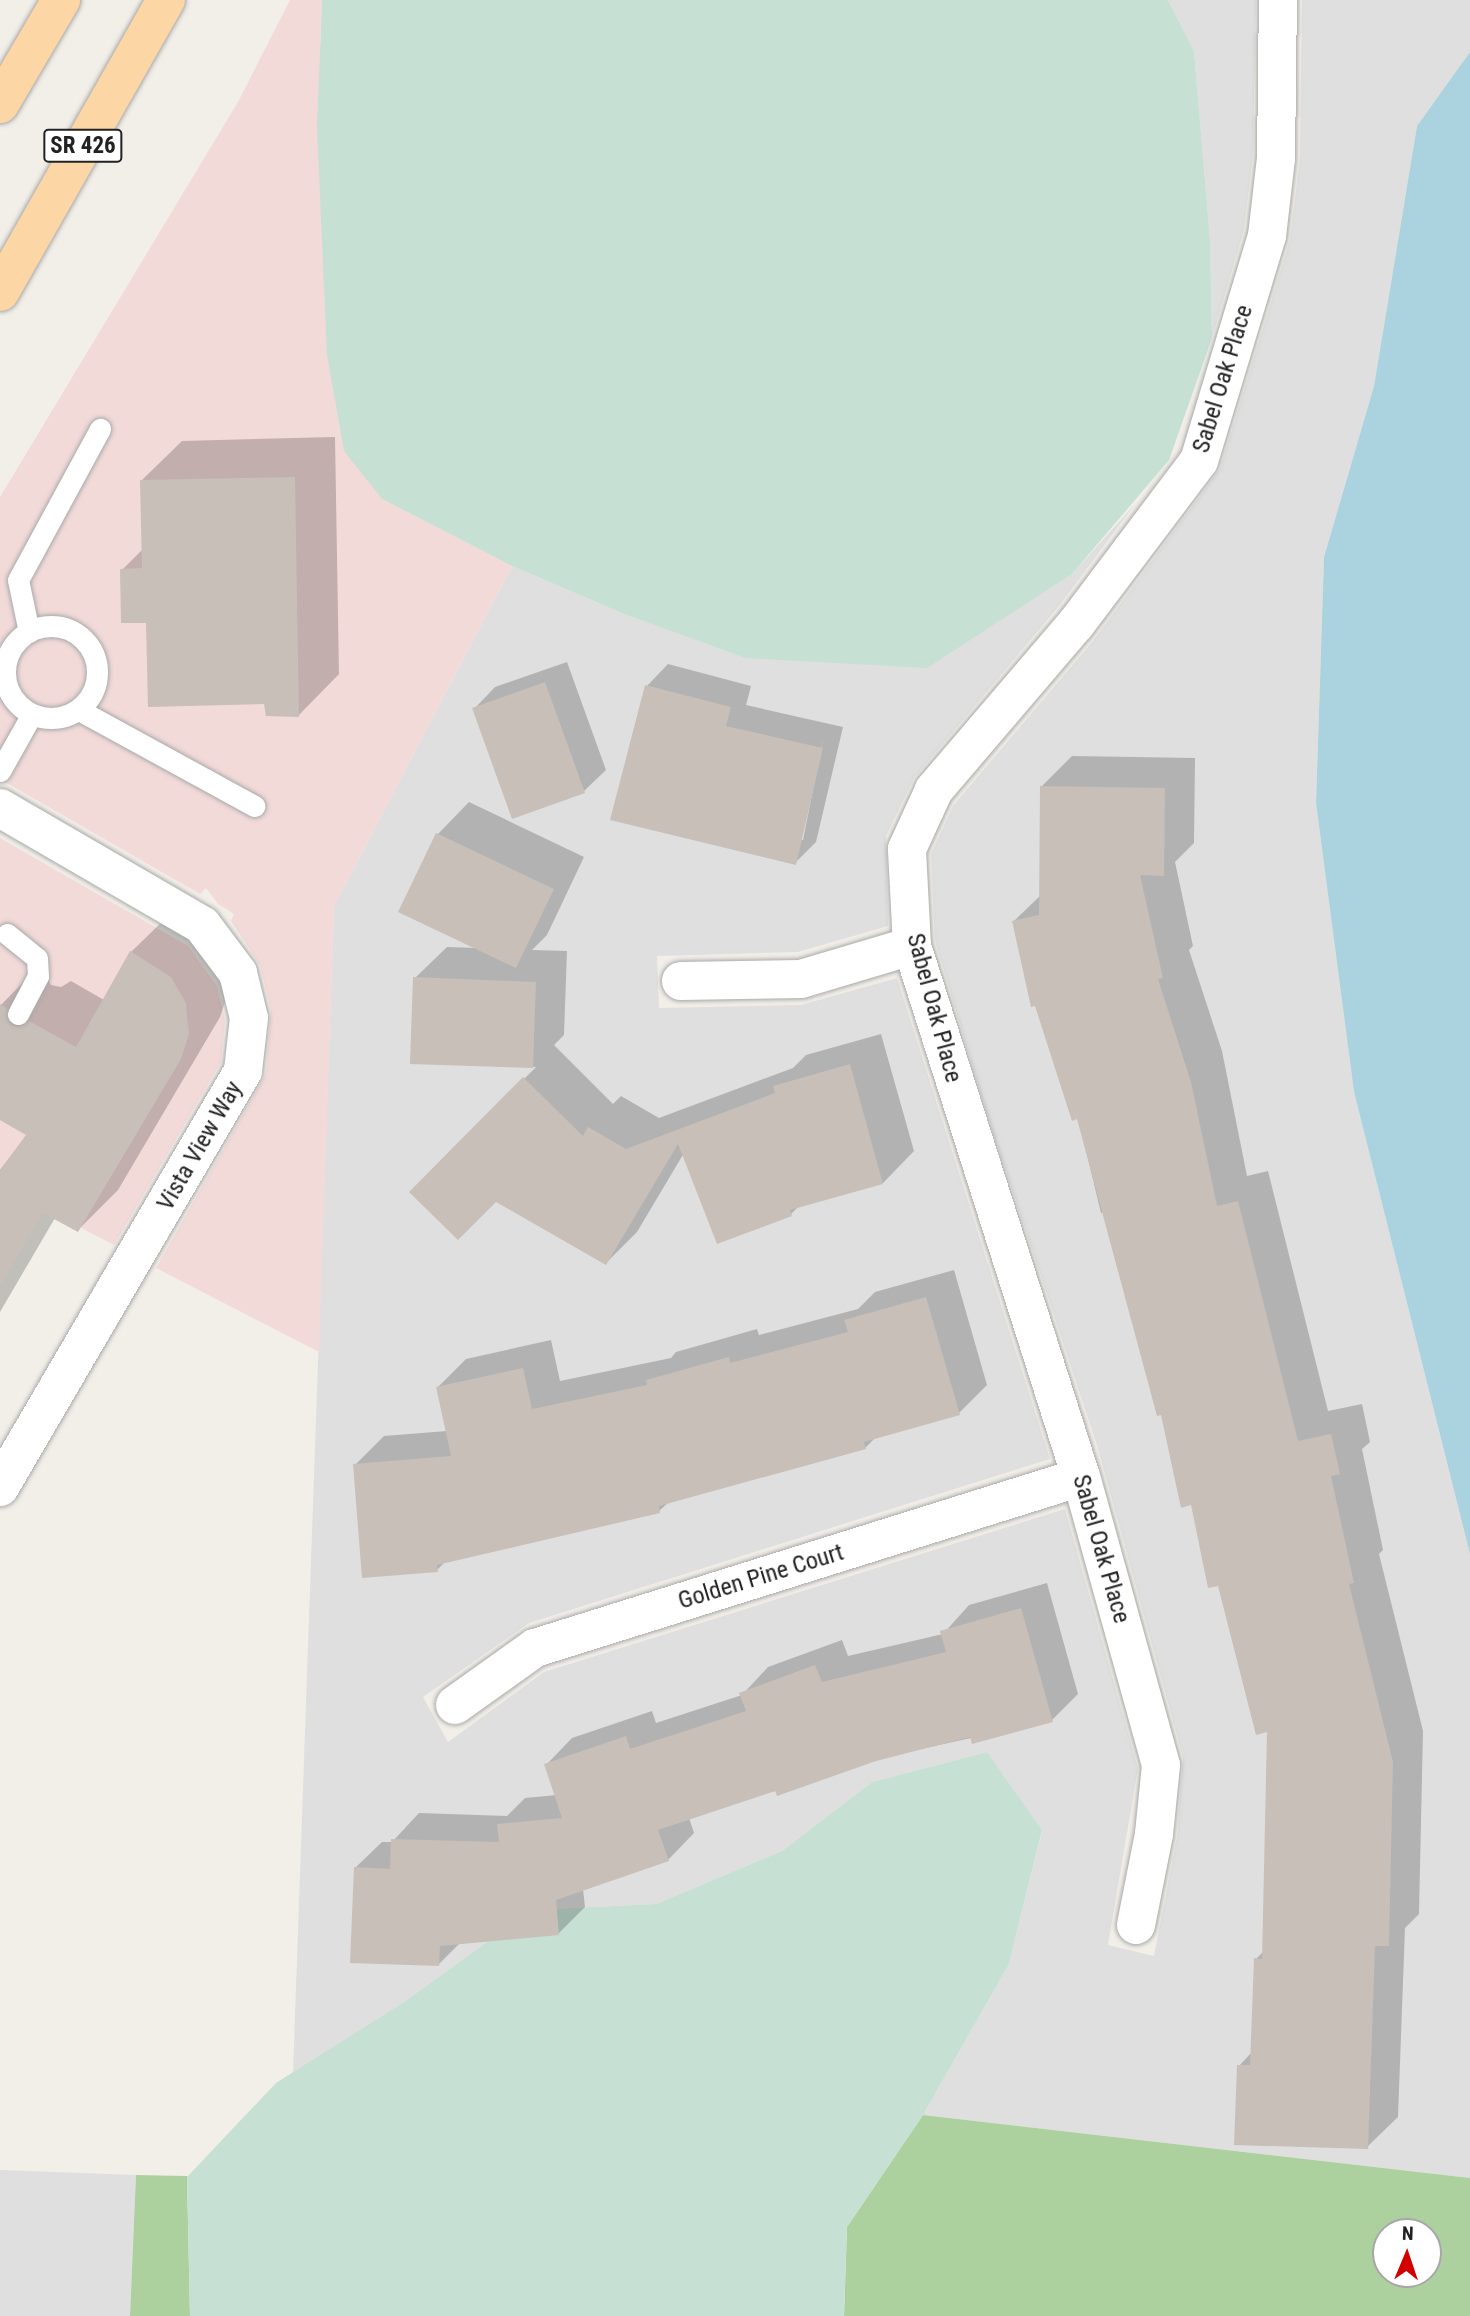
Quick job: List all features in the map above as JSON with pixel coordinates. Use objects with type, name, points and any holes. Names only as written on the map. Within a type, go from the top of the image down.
[{"type":"main road","points":[[0,104],[61,0]]},
{"type":"main road","name":"SR 426","points":[[0,292],[166,0]]},
{"type":"street","name":"Sabel Oak Place","points":[[1136,1925],[1154,1833],[1161,1765],[1081,1477],[912,946],[907,849],[934,790],[1076,624],[1199,461],[1267,236],[1276,158],[1278,0]]},
{"type":"street","name":"Vista View Way","points":[[0,808],[202,925],[238,973],[249,1018],[243,1071],[0,1487]]},
{"type":"street","points":[[681,981],[801,979],[912,946]]},
{"type":"street","name":"Golden Pine Court","points":[[455,1705],[535,1648],[1081,1477]]},
{"type":"lane","points":[[29,632],[18,580],[100,429]]},
{"type":"lane","points":[[42,626],[71,629],[94,652],[97,683],[79,710],[48,718],[32,714],[11,695],[6,681],[9,653],[29,632],[42,626]]},
{"type":"lane","points":[[79,710],[254,806]]},
{"type":"lane","points":[[0,771],[32,714]]},
{"type":"lane","points":[[2,936],[37,958],[38,976],[18,1014]]},
{"type":"shaded area","points":[[290,0],[322,0],[320,44],[382,499],[512,566],[334,906],[319,1352],[156,1268],[266,1074],[271,1010],[260,965],[231,921],[234,914],[218,904],[206,888],[200,894],[0,779],[0,497],[238,102]]},
{"type":"shaded area","points":[[1168,0],[1256,0],[1253,155],[1244,230],[1212,338],[1210,240],[1194,51]]},
{"type":"shaded area","points":[[1302,0],[1470,0],[1470,52],[1417,126],[1374,386],[1324,557],[1316,803],[1354,1092],[1470,1554],[1470,2178],[923,2115],[1009,1964],[1042,1831],[987,1752],[872,1782],[782,1851],[656,1904],[531,1910],[404,2002],[293,2073],[334,906],[512,566],[624,614],[745,658],[1072,574],[1135,504],[1059,606],[914,778],[886,836],[888,926],[798,952],[657,956],[659,1008],[801,1005],[897,978],[1050,1459],[529,1623],[423,1697],[448,1742],[544,1672],[1065,1509],[1138,1768],[1108,1945],[1154,1956],[1177,1837],[1183,1757],[1097,1445],[986,1110],[935,941],[931,854],[953,806],[1093,641],[1220,469],[1290,240],[1300,158]]},
{"type":"shaded area","points":[[0,838],[188,946],[217,986],[225,1020],[221,1062],[114,1245],[0,1186]]},
{"type":"shaded area","points":[[0,2170],[136,2175],[130,2316],[0,2316]]},
{"type":"green space","points":[[322,0],[1168,0],[1194,51],[1210,240],[1212,338],[1169,460],[1072,574],[927,668],[745,658],[624,614],[512,566],[382,499],[344,451],[327,355],[317,127]]},
{"type":"green space","points":[[987,1752],[1042,1830],[1009,1964],[923,2115],[847,2227],[844,2316],[190,2316],[187,2177],[276,2083],[404,2002],[531,1910],[656,1904],[782,1851],[872,1782]]},
{"type":"green space","points":[[923,2115],[1470,2178],[1470,2316],[844,2316],[847,2227]]},
{"type":"green space","points":[[136,2175],[187,2176],[190,2316],[130,2316]]},
{"type":"water","points":[[1470,52],[1470,1554],[1354,1092],[1316,803],[1324,557],[1374,386],[1417,126]]},
{"type":"building","points":[[295,477],[299,717],[266,716],[264,704],[148,707],[146,623],[121,623],[120,569],[142,568],[140,480]]},
{"type":"building","points":[[545,682],[585,793],[512,819],[472,708]]},
{"type":"building","points":[[645,685],[731,707],[726,726],[823,748],[796,865],[610,820]]},
{"type":"building","points":[[1040,786],[1165,788],[1164,876],[1140,875],[1163,978],[1158,979],[1191,1082],[1217,1206],[1238,1201],[1298,1441],[1331,1434],[1340,1474],[1331,1476],[1354,1583],[1349,1584],[1393,1762],[1389,1946],[1375,1946],[1368,2149],[1234,2145],[1237,2065],[1250,2065],[1254,1958],[1262,1959],[1267,1732],[1256,1735],[1218,1586],[1208,1588],[1191,1505],[1181,1508],[1161,1415],[1157,1416],[1077,1119],[1072,1121],[1035,1006],[1031,1007],[1012,921],[1039,915]]},
{"type":"building","points":[[436,833],[554,889],[516,968],[398,912]]},
{"type":"building","points":[[130,951],[171,977],[186,1003],[189,1034],[181,1059],[78,1232],[43,1213],[0,1286],[0,1170],[26,1135],[0,1120],[0,1004],[7,1008],[11,1025],[19,1027],[29,1021],[76,1047]]},
{"type":"building","points":[[413,977],[536,982],[533,1068],[410,1064]]},
{"type":"building","points":[[850,1064],[883,1184],[790,1210],[792,1216],[717,1244],[678,1144],[606,1265],[496,1202],[458,1240],[409,1192],[523,1077],[583,1136],[588,1127],[626,1149],[775,1093],[773,1086]]},
{"type":"building","points":[[926,1297],[960,1415],[864,1442],[866,1449],[659,1506],[660,1513],[437,1565],[438,1572],[362,1578],[353,1464],[451,1456],[436,1387],[523,1368],[532,1409],[647,1385],[646,1380],[729,1357],[730,1363],[848,1332],[844,1320]]},
{"type":"building","points":[[1021,1608],[1053,1722],[972,1744],[970,1737],[876,1761],[777,1796],[775,1791],[658,1830],[669,1861],[556,1900],[559,1935],[440,1946],[439,1966],[350,1963],[354,1867],[390,1869],[391,1839],[499,1842],[497,1824],[562,1818],[544,1764],[626,1736],[630,1749],[746,1711],[739,1693],[815,1665],[822,1682],[946,1652],[940,1631]]}]
